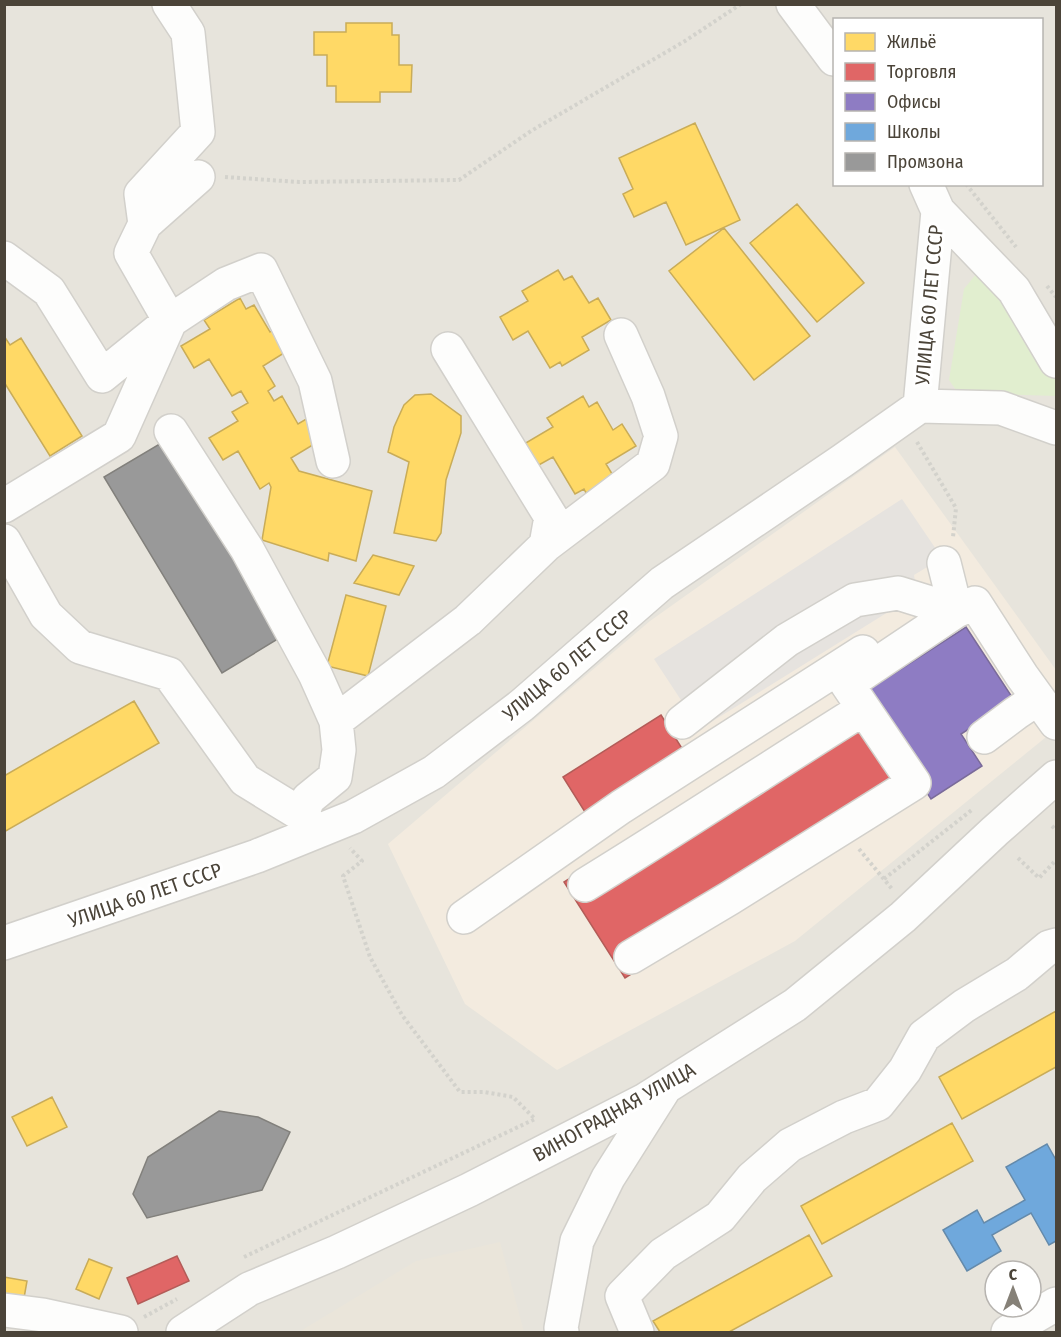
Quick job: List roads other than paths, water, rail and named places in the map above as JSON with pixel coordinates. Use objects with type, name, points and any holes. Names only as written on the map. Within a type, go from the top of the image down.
[{"type":"street","points":[[145,224],[141,194],[198,132],[188,33],[169,4]]},
{"type":"street","points":[[793,4],[833,58]]},
{"type":"street","points":[[170,321],[132,253],[145,224],[198,177]]},
{"type":"street","points":[[932,198],[1014,290],[1056,361]]},
{"type":"street","name":"УЛИЦА 60 ЛЕТ СССР","points":[[4,944],[257,856],[307,824],[353,816],[434,772],[522,705],[662,583],[912,412],[932,198]]},
{"type":"street","points":[[4,258],[49,291],[102,376],[170,321],[226,284],[261,270],[315,381],[333,461]]},
{"type":"street","points":[[4,506],[119,436],[170,321]]},
{"type":"street","points":[[336,721],[468,620],[546,545],[653,464],[661,436],[648,396],[621,334]]},
{"type":"street","points":[[448,349],[551,516],[546,545]]},
{"type":"street","points":[[912,412],[1001,408],[1056,428]]},
{"type":"street","points":[[171,431],[247,549],[315,674],[336,721],[339,750],[335,777],[308,799],[307,824]]},
{"type":"street","points":[[4,541],[46,615],[81,647],[169,674],[245,780],[307,824]]},
{"type":"street","points":[[944,563],[945,608]]},
{"type":"street","points":[[682,722],[787,639],[855,600],[898,593],[945,608]]},
{"type":"street","points":[[464,918],[621,807],[840,667],[945,608],[975,603],[1047,711],[1016,713],[984,737]]},
{"type":"street","points":[[631,957],[914,783],[847,684],[945,608]]},
{"type":"street","points":[[585,885],[669,834],[863,709]]},
{"type":"street","name":"ВИНОГРАДНАЯ УЛИЦА","points":[[183,1332],[249,1289],[337,1252],[469,1190],[645,1100],[795,1005],[910,910],[1056,777]]},
{"type":"street","points":[[637,1332],[622,1296],[663,1254],[720,1218],[752,1178],[790,1145],[844,1117],[878,1104],[905,1070],[924,1036],[964,1006],[1017,974],[1049,947],[1056,945]]},
{"type":"street","points":[[562,1332],[577,1241],[608,1178],[665,1087]]},
{"type":"street","points":[[1008,1332],[1056,1304]]},
{"type":"street","points":[[4,1310],[43,1315],[120,1332]]}]
